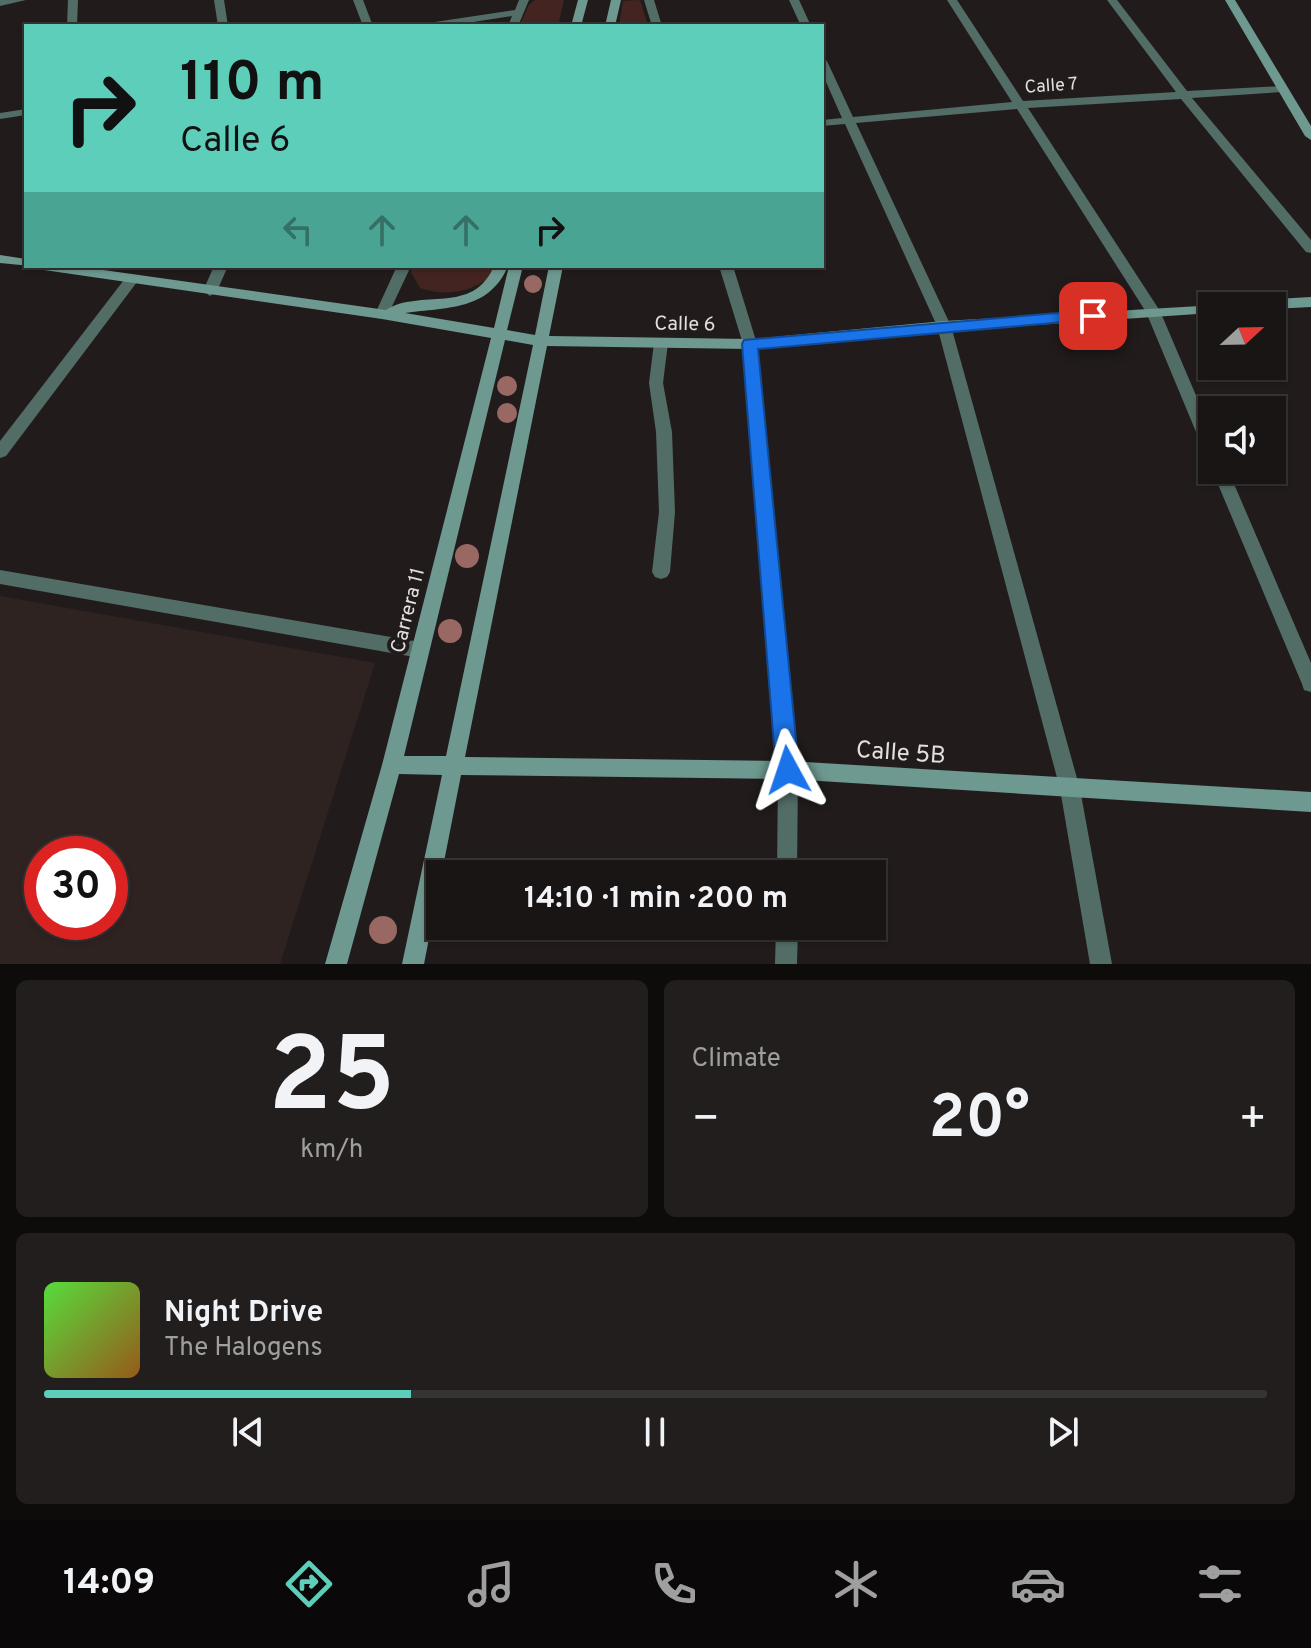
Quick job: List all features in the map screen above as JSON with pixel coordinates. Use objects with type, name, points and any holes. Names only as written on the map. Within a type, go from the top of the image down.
[{"type":"main road","points":[[577,24],[583,0]]},
{"type":"main road","points":[[610,24],[616,0]]},
{"type":"main road","points":[[1230,0],[1311,136]]},
{"type":"main road","points":[[0,259],[24,263]]},
{"type":"main road","name":"Calle 6","points":[[67,268],[382,314],[540,341],[750,344],[944,326],[1198,309]]},
{"type":"main road","points":[[382,314],[397,309],[439,305],[481,293],[496,282],[500,268]]},
{"type":"main road","name":"Carrera 11","points":[[336,964],[392,765],[516,268]]},
{"type":"main road","points":[[413,964],[556,268]]},
{"type":"main road","points":[[1286,303],[1311,302]]},
{"type":"main road","name":"Calle 5B","points":[[392,765],[788,770],[1311,802]]},
{"type":"street","points":[[0,3],[21,0]]},
{"type":"street","points":[[72,24],[73,0]]},
{"type":"street","points":[[219,0],[223,24]]},
{"type":"street","points":[[358,0],[367,24]]},
{"type":"street","points":[[514,24],[524,0]]},
{"type":"street","points":[[649,0],[656,24]]},
{"type":"street","points":[[794,0],[805,24]]},
{"type":"street","points":[[952,0],[1153,311],[1198,418]]},
{"type":"street","points":[[1112,0],[1183,94],[1311,249]]},
{"type":"street","points":[[441,24],[520,12]]},
{"type":"street","points":[[824,65],[944,326],[1070,789],[1101,964]]},
{"type":"street","name":"Calle 7","points":[[824,123],[1020,105],[1282,89]]},
{"type":"street","points":[[0,116],[24,112]]},
{"type":"street","points":[[1296,113],[1311,113]]},
{"type":"street","points":[[210,291],[220,268]]},
{"type":"street","points":[[382,314],[403,268]]},
{"type":"street","points":[[727,268],[750,344],[788,770],[787,860]]},
{"type":"street","points":[[0,452],[132,279]]},
{"type":"street","points":[[661,343],[656,383],[664,432],[667,512],[661,572]]},
{"type":"street","points":[[1226,484],[1311,684]]},
{"type":"street","points":[[0,577],[420,650]]},
{"type":"street","points":[[786,964],[787,940]]},
{"type":"shaded area","points":[[535,0],[564,0],[558,24],[520,24],[529,5]]},
{"type":"shaded area","points":[[640,0],[647,24],[619,24],[623,1]]},
{"type":"shaded area","points":[[412,268],[498,268],[497,273],[479,284],[451,292],[420,288],[411,272]]},
{"type":"shaded area","points":[[0,596],[375,663],[280,964],[0,964]]},
{"type":"route","points":[[788,770],[750,344],[1093,316]]}]
